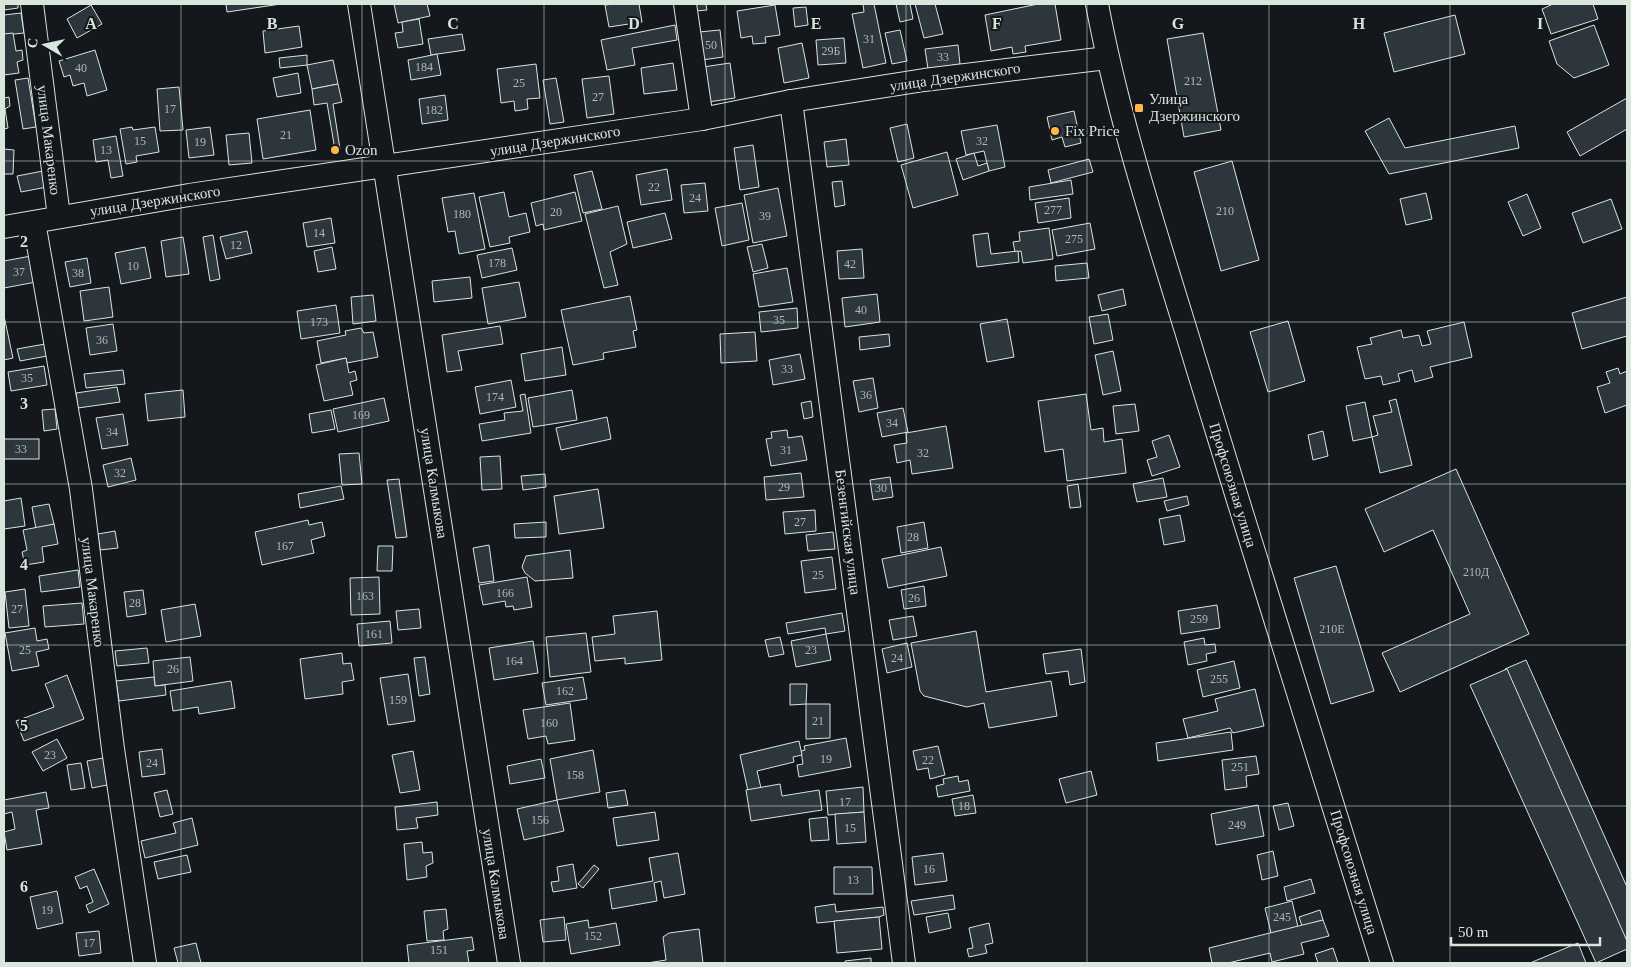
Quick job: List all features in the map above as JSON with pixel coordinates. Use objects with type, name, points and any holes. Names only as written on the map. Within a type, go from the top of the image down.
[{"type":"street","name":"улица Макаренко","points":[[32,4],[59,217]]},
{"type":"street","name":"улица Калмыкова","points":[[359,4],[509,963]]},
{"type":"street","points":[[685,4],[702,118]]},
{"type":"street","name":"Профсоюзная улица","points":[[1097,4],[1107,58],[1144,190],[1235,491],[1382,963]]},
{"type":"street","name":"улица Дзержинского","points":[[4,227],[264,184],[702,118],[791,100],[924,80],[1107,58]]},
{"type":"street","name":"Безенгийская улица","points":[[791,100],[904,963]]},
{"type":"street","name":"улица Макаренко","points":[[34,222],[81,489],[113,749],[145,963]]},
{"type":"building","points":[[4,4],[18,4],[18,8],[4,10]]},
{"type":"building","points":[[226,4],[281,4],[227,12]]},
{"type":"building","points":[[394,4],[427,4],[430,16],[398,23]]},
{"type":"building","points":[[639,4],[642,22],[609,27],[605,5]]},
{"type":"building","points":[[695,4],[706,4],[707,10],[696,11]]},
{"type":"building","points":[[863,4],[874,4],[886,63],[863,68],[852,14],[864,12]]},
{"type":"building","points":[[896,4],[910,4],[913,19],[900,22]]},
{"type":"building","points":[[915,4],[935,4],[943,34],[924,38]]},
{"type":"building","points":[[1038,4],[1055,4],[1061,40],[1025,46],[1026,52],[1013,54],[1012,47],[991,51],[985,15]]},
{"type":"building","points":[[1553,4],[1593,4],[1598,19],[1551,34],[1542,9]]},
{"type":"building","points":[[91,5],[102,24],[77,38],[67,19]]},
{"type":"building","points":[[775,5],[780,35],[765,37],[766,43],[753,44],[752,36],[741,38],[737,11]]},
{"type":"building","points":[[806,7],[808,25],[795,27],[793,8]]},
{"type":"building","points":[[21,13],[24,33],[4,35],[4,15]]},
{"type":"building","points":[[1455,15],[1465,54],[1394,72],[1384,33]]},
{"type":"building","points":[[419,19],[423,44],[398,48],[395,33],[403,32],[402,22]]},
{"type":"building","points":[[675,25],[677,40],[632,48],[635,65],[607,70],[601,40]]},
{"type":"building","points":[[1594,25],[1609,65],[1574,78],[1557,64],[1549,41]]},
{"type":"building","points":[[299,26],[302,47],[265,53],[263,31]]},
{"type":"building","points":[[720,30],[723,57],[702,60],[699,32]]},
{"type":"building","points":[[900,30],[907,61],[892,64],[885,33]]},
{"type":"building","points":[[13,33],[16,51],[22,50],[23,60],[17,62],[19,73],[4,75],[4,34]]},
{"type":"building","points":[[1203,33],[1221,130],[1184,137],[1167,39]]},
{"type":"building","points":[[462,34],[465,50],[431,55],[428,39]]},
{"type":"building","points":[[844,38],[846,63],[818,65],[816,40]]},
{"type":"building","points":[[802,43],[809,78],[784,83],[778,48]]},
{"type":"building","points":[[958,45],[960,64],[928,69],[925,49]]},
{"type":"building","points":[[95,50],[107,90],[87,96],[84,83],[73,86],[70,75],[64,77],[59,61]]},
{"type":"building","points":[[437,54],[441,75],[411,80],[408,60]]},
{"type":"building","points":[[307,55],[307,65],[280,68],[279,58]]},
{"type":"building","points":[[333,60],[338,84],[312,89],[307,65]]},
{"type":"building","points":[[673,63],[677,90],[644,94],[641,68]]},
{"type":"building","points":[[730,63],[735,98],[708,102],[703,67]]},
{"type":"building","points":[[536,64],[540,98],[527,99],[528,109],[515,111],[514,101],[501,103],[497,69]]},
{"type":"building","points":[[298,73],[301,93],[277,97],[273,78]]},
{"type":"building","points":[[609,76],[614,114],[587,118],[582,79]]},
{"type":"building","points":[[28,78],[36,127],[23,129],[15,80]]},
{"type":"building","points":[[556,78],[564,122],[550,124],[543,80]]},
{"type":"building","points":[[338,84],[342,102],[333,104],[340,149],[335,150],[327,103],[314,105],[312,89]]},
{"type":"building","points":[[179,87],[183,130],[160,131],[157,89]]},
{"type":"building","points":[[445,95],[448,120],[422,124],[419,99]]},
{"type":"building","points":[[9,97],[10,106],[5,109],[8,128],[4,129],[4,98]]},
{"type":"building","points":[[1627,98],[1627,129],[1580,156],[1567,132]]},
{"type":"building","points":[[310,110],[316,150],[263,159],[257,119]]},
{"type":"building","points":[[1074,111],[1081,143],[1065,147],[1062,137],[1052,140],[1047,117]]},
{"type":"building","points":[[1389,118],[1405,148],[1515,126],[1519,148],[1389,174],[1365,131]]},
{"type":"building","points":[[907,124],[914,158],[898,162],[890,128]]},
{"type":"building","points":[[997,125],[1005,167],[989,171],[984,151],[966,155],[961,131]]},
{"type":"building","points":[[132,127],[133,130],[155,127],[159,152],[136,156],[137,162],[126,164],[120,129]]},
{"type":"building","points":[[210,127],[214,155],[189,158],[186,130]]},
{"type":"building","points":[[249,133],[252,163],[229,165],[226,135]]},
{"type":"building","points":[[116,136],[123,176],[111,178],[108,160],[96,162],[93,140]]},
{"type":"building","points":[[846,139],[849,165],[827,167],[824,142]]},
{"type":"building","points":[[753,145],[759,187],[740,190],[734,148]]},
{"type":"building","points":[[4,149],[14,150],[13,174],[4,174]]},
{"type":"building","points":[[947,152],[958,195],[913,208],[901,165]]},
{"type":"building","points":[[974,153],[978,166],[987,163],[989,171],[963,180],[956,159]]},
{"type":"building","points":[[1089,159],[1093,172],[1051,183],[1048,170]]},
{"type":"building","points":[[1232,161],[1259,260],[1221,271],[1194,172]]},
{"type":"building","points":[[667,169],[672,200],[641,205],[636,175]]},
{"type":"building","points":[[43,171],[47,187],[21,192],[17,176]]},
{"type":"building","points":[[592,171],[602,209],[583,213],[574,175]]},
{"type":"building","points":[[1071,180],[1073,194],[1030,200],[1029,187]]},
{"type":"building","points":[[842,181],[845,205],[835,207],[832,182]]},
{"type":"building","points":[[705,183],[708,211],[684,213],[681,185]]},
{"type":"building","points":[[778,188],[787,236],[753,243],[744,195]]},
{"type":"building","points":[[504,192],[509,217],[526,213],[530,232],[509,237],[510,243],[490,247],[479,197]]},
{"type":"building","points":[[575,192],[582,221],[544,230],[543,224],[536,226],[531,203]]},
{"type":"building","points":[[474,193],[485,249],[459,254],[455,231],[448,232],[442,198]]},
{"type":"building","points":[[1426,193],[1432,219],[1406,225],[1400,199]]},
{"type":"building","points":[[1527,194],[1541,228],[1523,236],[1508,202]]},
{"type":"building","points":[[1069,198],[1071,218],[1038,223],[1035,203]]},
{"type":"building","points":[[1611,199],[1622,229],[1583,243],[1572,213]]},
{"type":"building","points":[[742,203],[749,240],[722,246],[715,208]]},
{"type":"building","points":[[618,206],[627,244],[610,252],[618,285],[604,288],[585,214]]},
{"type":"building","points":[[665,213],[672,239],[633,248],[627,222]]},
{"type":"building","points":[[331,218],[335,243],[307,247],[303,223]]},
{"type":"building","points":[[1090,223],[1095,249],[1057,256],[1052,230]]},
{"type":"building","points":[[1049,228],[1053,259],[1023,263],[1021,251],[1015,252],[1013,242],[1020,241],[1019,232]]},
{"type":"building","points":[[247,231],[252,253],[226,259],[220,237]]},
{"type":"building","points":[[988,233],[991,254],[1018,251],[1019,262],[977,267],[973,235]]},
{"type":"building","points":[[213,235],[220,279],[210,281],[203,237]]},
{"type":"building","points":[[183,237],[189,274],[166,277],[161,241]]},
{"type":"building","points":[[762,244],[768,268],[753,272],[747,247]]},
{"type":"building","points":[[145,247],[151,278],[121,284],[115,253]]},
{"type":"building","points":[[332,247],[336,269],[318,272],[314,251]]},
{"type":"building","points":[[512,248],[517,270],[482,278],[477,255]]},
{"type":"building","points":[[862,249],[864,278],[839,279],[837,251]]},
{"type":"building","points":[[31,256],[36,282],[4,288],[4,261]]},
{"type":"building","points":[[87,258],[91,283],[70,287],[65,262]]},
{"type":"building","points":[[1087,263],[1089,278],[1056,281],[1055,266]]},
{"type":"building","points":[[787,268],[793,302],[759,307],[753,274]]},
{"type":"building","points":[[470,277],[472,298],[434,302],[432,281]]},
{"type":"building","points":[[519,282],[526,317],[488,324],[482,288]]},
{"type":"building","points":[[109,287],[113,317],[84,321],[80,291]]},
{"type":"building","points":[[1123,289],[1126,305],[1102,311],[1098,295]]},
{"type":"building","points":[[877,294],[880,322],[845,327],[842,298]]},
{"type":"building","points":[[373,295],[376,321],[353,324],[351,297]]},
{"type":"building","points":[[630,296],[637,330],[633,331],[636,347],[603,353],[604,359],[573,365],[561,310]]},
{"type":"building","points":[[1627,297],[1627,336],[1582,349],[1572,313]]},
{"type":"building","points":[[336,305],[340,333],[301,339],[297,311]]},
{"type":"building","points":[[797,308],[798,328],[761,332],[759,312]]},
{"type":"building","points":[[1108,314],[1113,340],[1094,344],[1089,317]]},
{"type":"building","points":[[4,316],[13,358],[4,360]]},
{"type":"building","points":[[1007,319],[1014,357],[987,362],[980,324]]},
{"type":"building","points":[[1288,321],[1305,381],[1268,392],[1250,332]]},
{"type":"building","points":[[1464,322],[1472,357],[1430,367],[1433,377],[1415,382],[1412,370],[1398,374],[1400,381],[1383,385],[1381,376],[1365,379],[1357,347],[1372,344],[1370,338],[1401,330],[1403,338],[1419,335],[1422,346],[1431,344],[1427,331]]},
{"type":"building","points":[[113,324],[117,351],[90,355],[86,328]]},
{"type":"building","points":[[500,326],[503,344],[458,351],[462,370],[447,372],[442,335]]},
{"type":"building","points":[[361,328],[364,333],[373,332],[378,357],[347,363],[346,358],[321,363],[317,341],[346,335],[345,331]]},
{"type":"building","points":[[755,332],[757,361],[721,363],[720,334]]},
{"type":"building","points":[[889,334],[890,346],[860,350],[859,337]]},
{"type":"building","points":[[45,344],[47,356],[20,361],[17,349]]},
{"type":"building","points":[[562,347],[566,375],[525,381],[521,354]]},
{"type":"building","points":[[1113,351],[1121,391],[1103,395],[1095,355]]},
{"type":"building","points":[[800,354],[805,379],[773,385],[769,360]]},
{"type":"building","points":[[346,358],[349,373],[355,371],[357,380],[350,382],[353,395],[324,401],[316,365]]},
{"type":"building","points":[[44,366],[47,385],[11,391],[8,372]]},
{"type":"building","points":[[1618,368],[1620,374],[1627,371],[1627,405],[1605,413],[1597,387],[1610,383],[1606,372]]},
{"type":"building","points":[[123,370],[125,384],[86,388],[84,374]]},
{"type":"building","points":[[873,378],[878,408],[859,412],[853,381]]},
{"type":"building","points":[[511,380],[516,407],[480,414],[475,387]]},
{"type":"building","points":[[117,387],[120,402],[78,408],[76,393]]},
{"type":"building","points":[[183,390],[185,417],[148,421],[145,394]]},
{"type":"building","points":[[572,390],[577,420],[533,427],[528,398]]},
{"type":"building","points":[[525,394],[531,433],[482,441],[479,424],[505,420],[504,413],[523,411],[520,395]]},
{"type":"building","points":[[1086,394],[1091,430],[1103,428],[1104,442],[1122,439],[1126,473],[1067,481],[1063,449],[1045,452],[1038,401]]},
{"type":"building","points":[[384,398],[389,421],[338,432],[333,409]]},
{"type":"building","points":[[1396,399],[1412,465],[1380,473],[1372,437],[1378,435],[1373,416],[1392,412],[1389,401]]},
{"type":"building","points":[[811,401],[813,417],[804,419],[801,403]]},
{"type":"building","points":[[1365,402],[1372,437],[1353,441],[1346,406]]},
{"type":"building","points":[[1135,404],[1139,431],[1116,434],[1113,406]]},
{"type":"building","points":[[903,408],[908,432],[882,437],[877,413]]},
{"type":"building","points":[[55,409],[57,429],[44,431],[42,410]]},
{"type":"building","points":[[331,410],[335,429],[312,433],[309,414]]},
{"type":"building","points":[[123,414],[128,445],[102,449],[96,418]]},
{"type":"building","points":[[607,417],[611,439],[561,450],[556,428]]},
{"type":"building","points":[[946,426],[953,468],[912,474],[910,460],[897,463],[894,445],[907,443],[906,433]]},
{"type":"building","points":[[787,430],[788,438],[802,436],[807,460],[771,466],[766,439],[772,438],[771,432]]},
{"type":"building","points":[[1323,431],[1328,456],[1313,460],[1308,435]]},
{"type":"building","points":[[1169,435],[1180,467],[1152,476],[1147,460],[1157,457],[1152,441]]},
{"type":"building","points":[[4,439],[39,439],[39,459],[4,459]]},
{"type":"building","points":[[359,453],[362,484],[342,485],[339,454]]},
{"type":"building","points":[[500,456],[502,489],[482,490],[480,457]]},
{"type":"building","points":[[131,458],[136,480],[108,487],[103,465]]},
{"type":"building","points":[[1456,469],[1529,634],[1400,692],[1382,653],[1470,614],[1433,530],[1384,552],[1365,509]]},
{"type":"building","points":[[801,473],[804,497],[766,500],[764,477]]},
{"type":"building","points":[[545,474],[546,487],[523,490],[521,476]]},
{"type":"building","points":[[890,477],[893,497],[873,500],[870,480]]},
{"type":"building","points":[[1163,478],[1167,497],[1137,502],[1133,484]]},
{"type":"building","points":[[399,479],[407,537],[396,538],[387,480]]},
{"type":"building","points":[[1078,484],[1081,507],[1070,508],[1067,486]]},
{"type":"building","points":[[341,486],[344,499],[300,508],[298,494]]},
{"type":"building","points":[[598,489],[604,528],[559,534],[554,496]]},
{"type":"building","points":[[1187,496],[1189,505],[1167,511],[1164,501]]},
{"type":"building","points":[[21,498],[25,526],[4,529],[4,501]]},
{"type":"building","points":[[49,504],[54,524],[36,529],[32,507]]},
{"type":"building","points":[[815,510],[816,531],[785,534],[783,512]]},
{"type":"building","points":[[1180,515],[1185,541],[1164,545],[1159,519]]},
{"type":"building","points":[[308,520],[309,525],[322,522],[325,536],[311,540],[314,553],[262,565],[255,532]]},
{"type":"building","points":[[546,522],[546,537],[515,538],[514,524]]},
{"type":"building","points":[[924,522],[928,548],[901,553],[897,527]]},
{"type":"building","points":[[54,524],[58,544],[42,547],[44,562],[25,565],[22,552],[27,550],[23,530]]},
{"type":"building","points":[[115,531],[118,548],[100,550],[98,534]]},
{"type":"building","points":[[833,532],[835,549],[808,551],[806,535]]},
{"type":"building","points":[[489,545],[494,581],[479,583],[473,548]]},
{"type":"building","points":[[378,546],[393,546],[392,571],[377,571]]},
{"type":"building","points":[[941,547],[947,576],[888,588],[882,559]]},
{"type":"building","points":[[570,550],[573,578],[535,581],[525,573],[522,567],[526,556]]},
{"type":"building","points":[[832,557],[836,589],[805,593],[801,561]]},
{"type":"building","points":[[1336,566],[1374,691],[1331,704],[1294,578]]},
{"type":"building","points":[[78,570],[80,587],[41,592],[39,576]]},
{"type":"building","points":[[379,577],[380,614],[351,615],[350,578]]},
{"type":"building","points":[[527,577],[532,607],[514,610],[513,606],[506,607],[505,601],[483,605],[479,585]]},
{"type":"building","points":[[924,586],[926,606],[904,609],[901,590]]},
{"type":"building","points":[[25,589],[29,626],[9,628],[5,592]]},
{"type":"building","points":[[143,590],[146,614],[127,617],[124,592]]},
{"type":"building","points":[[82,603],[84,624],[45,627],[43,606]]},
{"type":"building","points":[[195,604],[201,636],[166,642],[161,610]]},
{"type":"building","points":[[1217,605],[1220,628],[1181,634],[1178,611]]},
{"type":"building","points":[[419,609],[421,628],[398,630],[396,611]]},
{"type":"building","points":[[657,611],[662,660],[625,664],[625,658],[595,661],[592,637],[615,634],[613,616]]},
{"type":"building","points":[[842,613],[845,631],[826,634],[825,628],[788,634],[786,623]]},
{"type":"building","points":[[913,616],[917,636],[893,640],[889,620]]},
{"type":"building","points":[[390,621],[392,643],[359,646],[357,624]]},
{"type":"building","points":[[35,628],[37,641],[47,639],[49,649],[36,652],[39,666],[12,671],[5,633]]},
{"type":"building","points":[[976,631],[986,692],[1051,681],[1057,716],[989,728],[984,703],[967,707],[924,696],[920,691],[911,643]]},
{"type":"building","points":[[586,633],[591,672],[550,677],[546,637]]},
{"type":"building","points":[[826,634],[831,660],[796,667],[791,641]]},
{"type":"building","points":[[780,637],[784,654],[769,657],[765,640]]},
{"type":"building","points":[[1204,638],[1205,645],[1215,644],[1216,652],[1206,654],[1207,661],[1188,665],[1184,642]]},
{"type":"building","points":[[533,641],[538,673],[494,680],[489,648]]},
{"type":"building","points":[[907,643],[912,667],[887,673],[882,649]]},
{"type":"building","points":[[147,648],[149,663],[117,666],[115,651]]},
{"type":"building","points":[[1081,649],[1085,682],[1070,685],[1068,671],[1046,674],[1043,654]]},
{"type":"building","points":[[342,653],[343,664],[351,663],[354,680],[342,682],[343,694],[305,699],[300,659]]},
{"type":"building","points":[[190,657],[193,681],[155,686],[153,661]]},
{"type":"building","points":[[425,657],[430,694],[419,696],[414,658]]},
{"type":"building","points":[[1526,660],[1627,887],[1627,943],[1505,669]]},
{"type":"building","points":[[1234,661],[1240,688],[1203,697],[1197,670]]},
{"type":"building","points":[[1507,669],[1627,941],[1627,949],[1596,963],[1470,685]]},
{"type":"building","points":[[408,674],[415,721],[388,725],[380,678]]},
{"type":"building","points":[[67,675],[84,719],[24,741],[16,721],[54,707],[45,684]]},
{"type":"building","points":[[154,677],[155,686],[165,685],[166,695],[119,701],[116,681]]},
{"type":"building","points":[[583,677],[587,699],[546,705],[542,683]]},
{"type":"building","points":[[231,681],[235,708],[199,714],[198,707],[173,711],[170,691]]},
{"type":"building","points":[[790,684],[807,684],[806,704],[790,705]]},
{"type":"building","points":[[1255,689],[1264,726],[1233,733],[1230,728],[1188,738],[1183,719],[1218,711],[1215,699]]},
{"type":"building","points":[[570,703],[575,740],[548,744],[546,736],[528,739],[523,710]]},
{"type":"building","points":[[806,704],[830,704],[830,738],[806,739]]},
{"type":"building","points":[[1231,732],[1233,750],[1158,761],[1156,743]]},
{"type":"building","points":[[846,738],[851,767],[799,777],[797,765],[803,764],[801,751],[805,750],[804,746]]},
{"type":"building","points":[[57,739],[67,758],[43,771],[32,752]]},
{"type":"building","points":[[799,741],[802,755],[793,757],[794,762],[757,771],[761,788],[748,791],[740,755]]},
{"type":"building","points":[[938,746],[945,775],[930,779],[928,768],[917,770],[913,751]]},
{"type":"building","points":[[162,749],[165,774],[142,777],[139,752]]},
{"type":"building","points":[[593,750],[600,792],[557,800],[550,759]]},
{"type":"building","points":[[413,751],[420,790],[400,793],[392,755]]},
{"type":"building","points":[[1256,756],[1259,774],[1246,776],[1247,787],[1225,790],[1222,760]]},
{"type":"building","points":[[103,758],[107,785],[92,788],[87,761]]},
{"type":"building","points":[[541,759],[545,778],[510,784],[507,766]]},
{"type":"building","points":[[81,763],[85,788],[71,790],[67,765]]},
{"type":"building","points":[[1091,771],[1097,795],[1066,803],[1059,779]]},
{"type":"building","points":[[958,776],[959,782],[968,780],[970,791],[938,797],[936,786],[944,784],[943,779]]},
{"type":"building","points":[[780,784],[782,796],[819,790],[822,810],[751,821],[746,790]]},
{"type":"building","points":[[863,787],[864,812],[828,815],[826,791]]},
{"type":"building","points":[[167,790],[173,814],[160,817],[154,793]]},
{"type":"building","points":[[625,790],[628,805],[608,808],[606,793]]},
{"type":"building","points":[[46,792],[49,808],[36,810],[42,844],[7,850],[4,832],[15,829],[12,812],[4,814],[4,800]]},
{"type":"building","points":[[973,795],[976,813],[955,816],[952,799]]},
{"type":"building","points":[[557,800],[564,831],[524,840],[517,809]]},
{"type":"building","points":[[437,802],[438,815],[416,818],[418,828],[397,830],[395,807]]},
{"type":"building","points":[[1288,803],[1294,826],[1279,830],[1273,806]]},
{"type":"building","points":[[1258,805],[1264,836],[1216,845],[1211,814]]},
{"type":"building","points":[[655,812],[659,840],[617,846],[613,818]]},
{"type":"building","points":[[864,812],[866,842],[837,844],[835,814]]},
{"type":"building","points":[[827,817],[829,840],[811,841],[809,819]]},
{"type":"building","points":[[192,818],[198,845],[145,858],[141,841],[176,833],[173,823]]},
{"type":"building","points":[[422,842],[423,853],[432,852],[433,863],[426,866],[427,877],[407,880],[404,844]]},
{"type":"building","points":[[1273,851],[1278,876],[1262,880],[1257,855]]},
{"type":"building","points":[[678,853],[685,894],[664,898],[661,881],[654,883],[657,901],[612,909],[609,889],[653,881],[649,858]]},
{"type":"building","points":[[943,853],[947,881],[915,885],[912,857]]},
{"type":"building","points":[[187,855],[191,872],[158,879],[154,862]]},
{"type":"building","points":[[573,864],[577,888],[553,892],[551,882],[559,881],[557,867]]},
{"type":"building","points":[[594,865],[599,869],[583,888],[578,884]]},
{"type":"building","points":[[834,867],[872,867],[873,894],[834,894]]},
{"type":"building","points":[[94,869],[109,904],[89,913],[86,905],[93,902],[87,886],[80,889],[75,877]]},
{"type":"building","points":[[1311,879],[1315,893],[1287,901],[1284,887]]},
{"type":"building","points":[[57,891],[63,923],[37,929],[30,897]]},
{"type":"building","points":[[953,895],[955,909],[914,915],[911,901]]},
{"type":"building","points":[[1292,901],[1298,927],[1271,933],[1265,908]]},
{"type":"building","points":[[835,904],[836,912],[883,907],[884,915],[817,923],[815,907]]},
{"type":"building","points":[[446,909],[448,929],[443,931],[444,940],[427,941],[424,911]]},
{"type":"building","points":[[1320,910],[1323,920],[1302,926],[1299,917]]},
{"type":"building","points":[[948,913],[951,928],[929,933],[926,917]]},
{"type":"building","points":[[564,917],[566,940],[543,942],[540,920]]},
{"type":"building","points":[[879,917],[882,949],[837,953],[834,921]]},
{"type":"building","points":[[588,920],[589,928],[616,923],[620,945],[571,954],[566,924]]},
{"type":"building","points":[[1323,920],[1329,936],[1301,943],[1304,954],[1272,962],[1270,953],[1228,963],[1212,963],[1209,948]]},
{"type":"building","points":[[989,923],[993,943],[985,945],[987,953],[969,957],[967,949],[973,948],[969,928]]},
{"type":"building","points":[[699,929],[703,963],[647,963],[666,960],[663,937],[669,933]]},
{"type":"building","points":[[99,931],[101,953],[79,956],[76,933]]},
{"type":"building","points":[[472,937],[474,950],[467,951],[469,963],[409,963],[407,945]]},
{"type":"building","points":[[196,943],[201,963],[178,963],[174,948]]},
{"type":"building","points":[[1578,943],[1586,963],[1530,963]]},
{"type":"building","points":[[1333,948],[1338,963],[1318,963],[1315,954]]},
{"type":"building","points":[[871,958],[871,963],[845,963],[845,961]]},
{"type":"place","name":"Улица Дзержинского","points":[[1139,108]]},
{"type":"place","name":"Fix Price","points":[[1055,131]]},
{"type":"place","name":"Ozon","points":[[335,150]]}]
